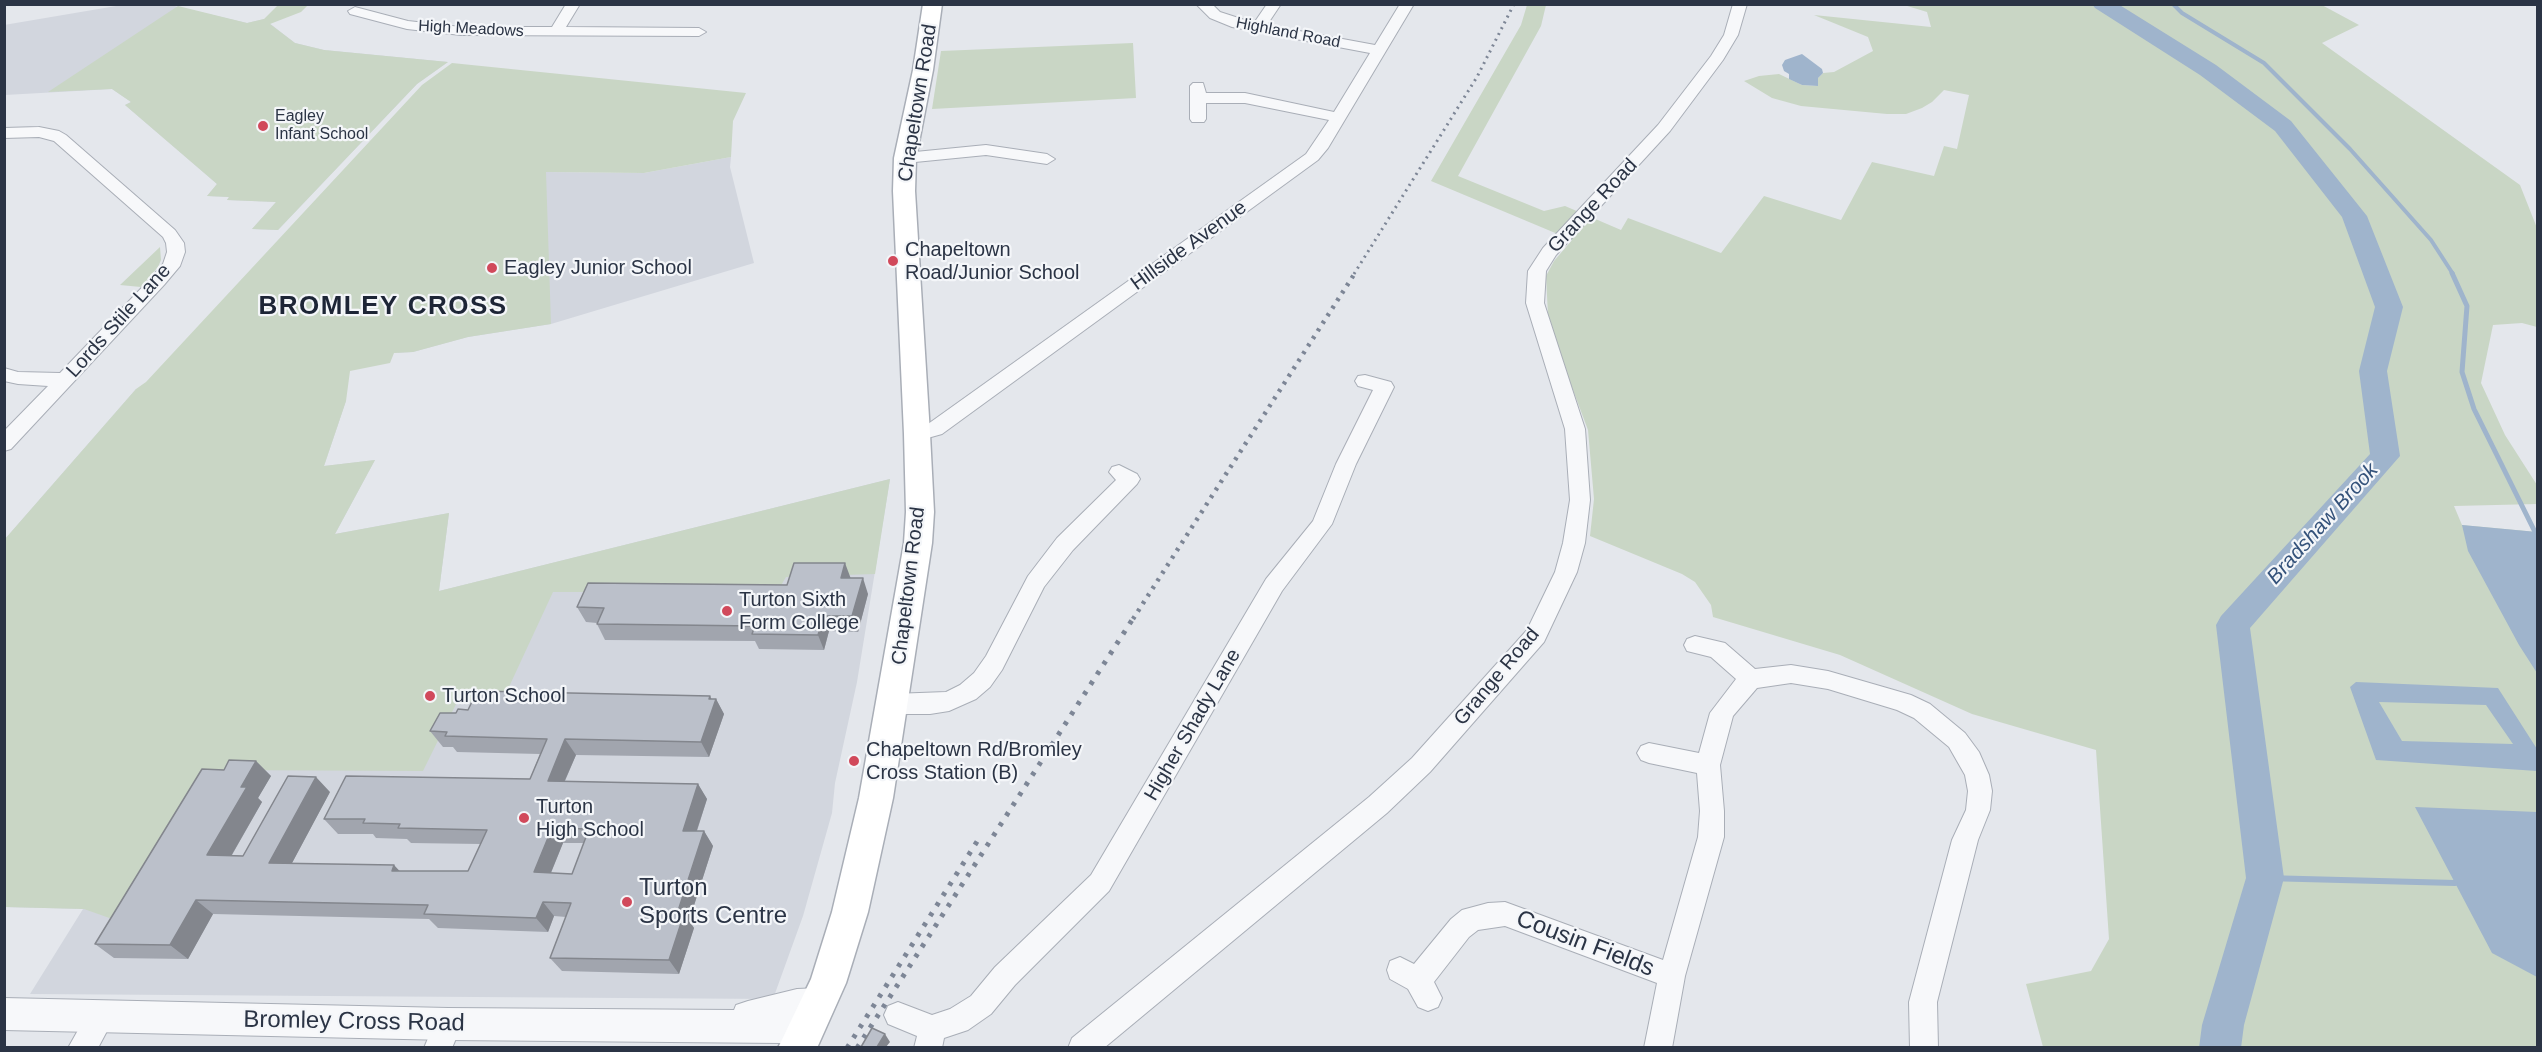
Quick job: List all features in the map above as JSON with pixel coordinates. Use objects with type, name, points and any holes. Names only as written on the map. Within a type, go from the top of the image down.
[{"type":"main road","name":"Chapeltown Road","points":[[807,1028],[834,965],[850,912],[875,803],[894,704],[918,543],[920,512],[917,435],[904,191],[905,158],[923,70],[933,4]]},
{"type":"street","points":[[556,32],[573,4]]},
{"type":"street","name":"Highland Road","points":[[1203,4],[1208,11],[1224,20],[1379,50]]},
{"type":"street","points":[[1258,28],[1274,4]]},
{"type":"street","name":"Hillside Avenue","points":[[917,435],[935,429],[1299,167],[1320,148],[1407,4]]},
{"type":"street","name":"Grange Road","points":[[1082,1047],[1378,805],[1421,765],[1536,636],[1566,572],[1574,543],[1580,500],[1575,429],[1535,303],[1537,271],[1549,252],[1664,128],[1718,57],[1731,35],[1740,4]]},
{"type":"street","name":"High Meadows","points":[[387,21],[409,9]]},
{"type":"street","name":"High Meadows","points":[[355,11],[387,21],[461,31],[699,32]]},
{"type":"street","points":[[1198,119],[1198,92],[1245,98],[1338,117]]},
{"type":"street","name":"Lords Stile Lane","points":[[4,133],[39,132],[60,138],[169,234],[175,243],[174,261],[166,272],[4,444]]},
{"type":"street","points":[[905,158],[986,150],[1049,159]]},
{"type":"street","points":[[4,374],[18,378],[66,380]]},
{"type":"street","name":"Higher Shady Lane","points":[[898,1015],[930,1038],[981,1005],[1005,976],[1100,883],[1274,585],[1322,524],[1346,464],[1384,387],[1365,381]]},
{"type":"street","points":[[894,704],[930,704],[949,700],[968,692],[982,680],[994,663],[1036,582],[1065,544],[1130,479],[1119,472]]},
{"type":"street","points":[[1706,641],[1751,679]]},
{"type":"street","points":[[1658,1047],[1672,976],[1711,837],[1712,811],[1708,765],[1722,713],[1751,679],[1791,674],[1828,680],[1903,702],[1922,711],[1958,740],[1970,759],[1980,791],[1977,810],[1965,840],[1942,936],[1923,1002],[1924,1047]]},
{"type":"street","points":[[1646,752],[1708,765]]},
{"type":"street","name":"Cousin Fields","points":[[1415,983],[1460,928],[1471,919],[1506,914],[1672,976]]},
{"type":"street","name":"Bromley Cross Road","points":[[4,1014],[100,1016],[443,1036],[704,1026],[807,1028]]},
{"type":"street","points":[[82,1047],[100,1016]]},
{"type":"shaded area","name":"Eagley Infant School","points":[[122,5],[170,5],[247,23],[264,19],[295,43],[324,50],[448,62],[417,84],[278,230],[252,229],[276,202],[227,200],[229,197],[207,196],[217,184],[125,105],[131,102],[112,89],[5,95],[4,25]]},
{"type":"shaded area","points":[[731,157],[730,167],[754,263],[551,324],[468,337],[413,352],[394,353],[546,172],[644,173]]},
{"type":"shaded area","name":"Turton School","points":[[321,375],[346,401],[324,466],[375,460],[335,534],[449,513],[439,591],[890,479],[857,682],[835,783],[832,813],[803,916],[773,999],[30,994],[83,909],[5,907],[5,539],[136,389]]},
{"type":"green space","points":[[2320,4],[2359,25],[2322,43],[2520,185],[2537,228],[2537,327],[2522,323],[2493,325],[2481,383],[2505,435],[2537,485],[2537,504],[2454,506],[2462,525],[2537,532],[2537,1047],[2043,1047],[2026,984],[2091,971],[2109,939],[2096,750],[1972,714],[1840,655],[1713,617],[1711,605],[1695,582],[1682,574],[1590,536],[1594,499],[1588,430],[1552,334],[1548,315],[1546,276],[1554,261],[1572,240],[1431,181],[1521,25],[1527,5],[1546,5],[1541,26],[1458,176],[1544,211],[1565,206],[1621,230],[1628,218],[1721,253],[1764,196],[1841,220],[1872,162],[1934,176],[1944,146],[1957,149],[1969,95],[1944,90],[1922,108],[1906,114],[1887,114],[1801,106],[1772,98],[1744,81],[1759,76],[1779,74],[1802,85],[1818,86],[1818,78],[1823,73],[1834,72],[1873,51],[1868,37],[1814,15],[1931,27],[1927,12],[1904,5]]},
{"type":"green space","name":"Eagley Infant School","points":[[278,5],[308,5],[301,12],[270,24],[295,43],[324,50],[448,62],[417,84],[278,230],[252,229],[276,202],[227,200],[229,197],[207,196],[217,184],[125,105],[131,102],[112,89],[48,92],[178,6],[247,23],[264,19]]},
{"type":"green space","points":[[1133,43],[1136,98],[932,109],[941,51]]},
{"type":"green space","points":[[452,63],[746,93],[733,121],[731,157],[644,173],[546,172],[551,324],[468,337],[413,352],[394,353],[390,363],[350,371],[346,401],[324,466],[375,460],[335,534],[449,513],[439,591],[890,479],[875,574],[786,577],[777,592],[553,592],[502,702],[457,702],[423,771],[206,770],[115,920],[84,909],[5,907],[5,539],[136,389],[146,382],[422,85]]},
{"type":"green space","points":[[160,247],[161,260],[158,267],[141,287],[120,285]]},
{"type":"water","points":[[1802,54],[1822,69],[1823,73],[1818,78],[1818,86],[1802,85],[1789,79],[1789,74],[1784,71],[1782,65],[1785,60]]},
{"type":"water","points":[[2462,525],[2537,532],[2537,673],[2519,645],[2468,551]]},
{"type":"water","points":[[2356,682],[2498,688],[2537,749],[2537,771],[2376,760],[2350,687]],"holes":[[[2379,702],[2486,705],[2513,744],[2402,741]]]},
{"type":"water","points":[[2415,807],[2537,812],[2537,977],[2492,953]]},
{"type":"building","name":"Turton Sixth Form College","points":[[794,563],[845,563],[841,578],[863,578],[852,616],[824,616],[818,635],[752,634],[755,626],[597,624],[604,608],[577,607],[588,583],[787,585]]},
{"type":"building","points":[[477,691],[710,696],[709,699],[716,699],[701,742],[565,739],[548,781],[698,784],[683,831],[704,831],[677,914],[684,914],[669,960],[550,958],[571,903],[543,902],[536,918],[424,914],[428,905],[196,900],[170,945],[95,944],[202,769],[224,770],[229,760],[256,761],[241,787],[247,787],[207,855],[243,856],[288,776],[316,777],[269,863],[394,865],[392,871],[468,871],[487,830],[398,828],[400,824],[363,823],[365,819],[324,819],[346,776],[530,779],[547,739],[445,736],[447,732],[430,731],[440,713],[456,713],[458,709],[468,710]],"holes":[[[552,828],[589,829],[572,874],[534,872]]]},
{"type":"building","points":[[872,1028],[885,1034],[877,1047],[861,1047]]},
{"type":"waterway","name":"Bradshaw Brook","points":[[2102,4],[2208,70],[2283,126],[2354,216],[2389,307],[2373,371],[2385,456],[2233,625],[2265,878],[2223,1025],[2220,1048]]},
{"type":"waterway","points":[[2173,4],[2182,13],[2264,63],[2350,149],[2431,240],[2453,274]]},
{"type":"waterway","points":[[2452,273],[2467,306],[2462,372],[2474,409],[2535,532]]},
{"type":"waterway","points":[[2265,878],[2455,883]]},
{"type":"railway","points":[[1354,274],[1477,77],[1514,4]]},
{"type":"railway","points":[[1133,619],[1355,273]]},
{"type":"railway","points":[[857,1048],[1134,617]]},
{"type":"railway","points":[[847,1048],[978,840]]},
{"type":"place","name":"Eagley Infant School","points":[[263,126]]},
{"type":"place","name":"Chapeltown Road/Junior School","points":[[893,261]]},
{"type":"place","name":"Eagley Junior School","points":[[492,268]]},
{"type":"place","name":"Turton Sixth Form College","points":[[727,611]]},
{"type":"place","name":"Turton School","points":[[430,696]]},
{"type":"place","name":"Chapeltown Rd/Bromley Cross Station (B)","points":[[854,761]]},
{"type":"place","name":"Turton High School","points":[[524,818]]},
{"type":"place","name":"Turton Sports Centre","points":[[627,902]]},
{"type":"district","name":"BROMLEY CROSS","points":[[383,307]]}]
